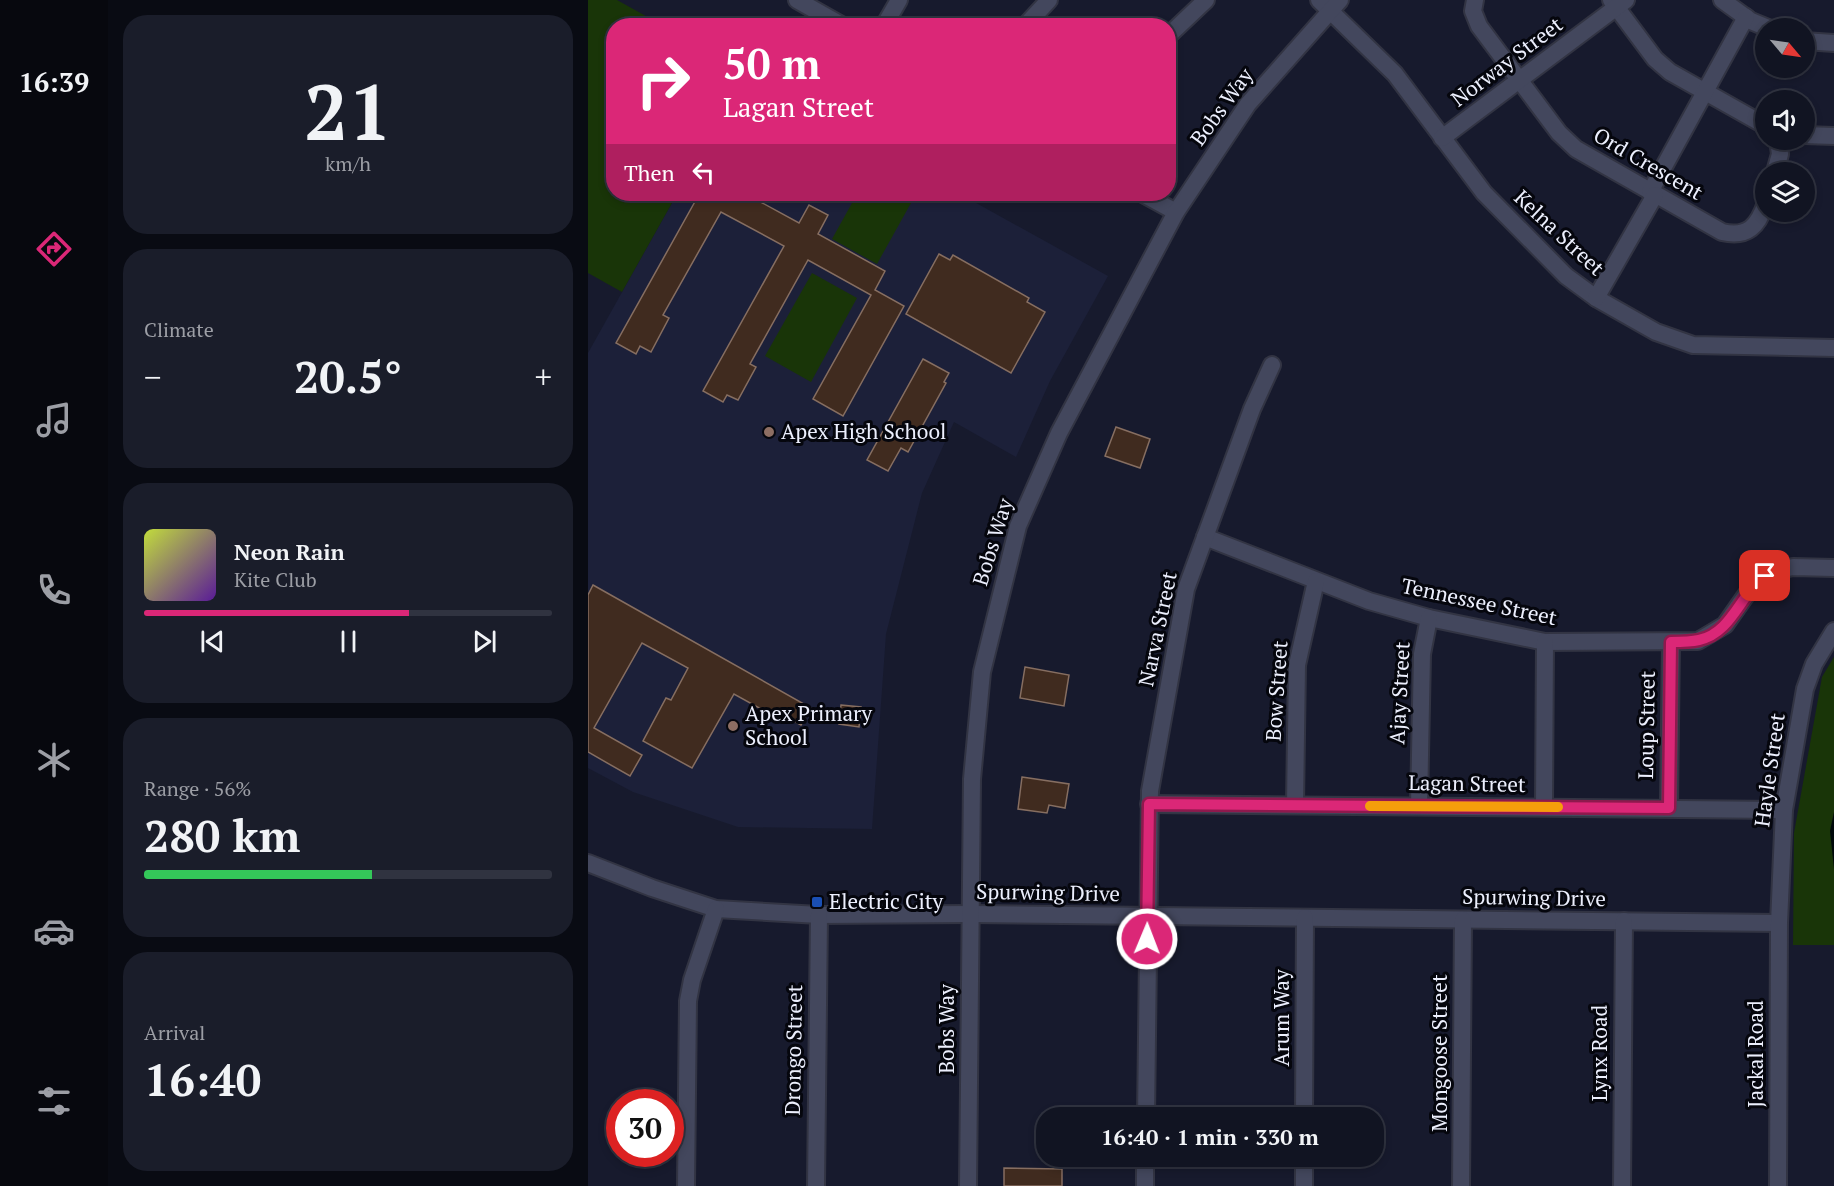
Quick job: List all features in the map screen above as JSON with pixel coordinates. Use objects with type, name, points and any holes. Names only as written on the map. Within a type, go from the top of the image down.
[{"type":"street","points":[[798,0],[829,18]]},
{"type":"street","points":[[889,18],[899,0]]},
{"type":"street","points":[[1032,18],[1049,0]]},
{"type":"street","points":[[1176,28],[1206,0]]},
{"type":"street","name":"Ord Crescent","points":[[1474,0],[1475,19],[1559,133],[1576,149],[1722,232],[1731,234],[1745,232],[1756,226],[1758,222]]},
{"type":"street","points":[[1722,0],[1755,22]]},
{"type":"street","points":[[1618,2],[1663,66],[1705,93],[1755,120]]},
{"type":"street","name":"Norway Street","points":[[1442,138],[1618,2]]},
{"type":"street","name":"Kelna Street","points":[[1330,3],[1395,74],[1484,193],[1566,276],[1596,298],[1662,335],[1693,345],[1834,348]]},
{"type":"street","name":"Bobs Way","points":[[968,1186],[972,779],[982,672],[1018,526],[1059,434],[1176,212],[1248,104],[1330,3]]},
{"type":"street","points":[[1596,298],[1746,17]]},
{"type":"street","points":[[1815,42],[1834,43]]},
{"type":"street","points":[[1815,135],[1834,136]]},
{"type":"street","points":[[1156,201],[1176,212]]},
{"type":"street","name":"Narva Street","points":[[1146,1107],[1149,804],[1186,589],[1252,410],[1272,365]]},
{"type":"street","name":"Tennessee Street","points":[[1204,537],[1369,601],[1429,618],[1545,642],[1698,640],[1718,632],[1751,588],[1774,571],[1793,567],[1834,568]]},
{"type":"street","name":"Bow Street","points":[[1294,805],[1297,665],[1316,581]]},
{"type":"street","name":"Ajay Street","points":[[1419,806],[1422,654],[1429,618]]},
{"type":"street","name":"Hayle Street","points":[[1779,923],[1784,810],[1805,689],[1815,664],[1834,631]]},
{"type":"street","points":[[1544,807],[1545,642]]},
{"type":"street","name":"Loup Street","points":[[1669,808],[1671,642]]},
{"type":"street","name":"Lagan Street","points":[[1149,804],[1784,810]]},
{"type":"street","name":"Spurwing Drive","points":[[588,863],[652,888],[716,909],[819,915],[971,914],[1779,923]]},
{"type":"street","points":[[686,1186],[688,1001],[692,980],[716,909]]},
{"type":"street","name":"Drongo Street","points":[[816,1186],[819,915]]},
{"type":"street","name":"Arum Way","points":[[1304,1107],[1305,918]]},
{"type":"street","name":"Mongoose Street","points":[[1461,1186],[1463,920]]},
{"type":"street","name":"Lynx Road","points":[[1622,1186],[1624,921]]},
{"type":"street","name":"Jackal Road","points":[[1778,1186],[1779,923]]},
{"type":"street","points":[[1145,1167],[1145,1186]]},
{"type":"street","points":[[1304,1167],[1304,1186]]},
{"type":"shaded area","name":"Apex High School","points":[[673,201],[973,201],[1108,276],[1050,381],[1016,457],[954,422],[922,493],[886,634],[872,829],[738,827],[633,792],[588,768],[588,353]]},
{"type":"shaded area","points":[[1834,812],[1834,869],[1830,831]]},
{"type":"green space","points":[[588,0],[617,0],[649,18],[606,18],[606,201],[673,201],[622,292],[588,273]]},
{"type":"green space","points":[[853,201],[912,201],[877,264],[832,239]]},
{"type":"green space","points":[[812,273],[857,298],[811,382],[765,356]]},
{"type":"green space","points":[[1834,657],[1834,945],[1793,945],[1794,833],[1822,677]]},
{"type":"building","points":[[695,201],[759,201],[799,223],[809,205],[828,215],[818,234],[885,271],[875,290],[904,306],[843,416],[813,399],[871,295],[808,260],[750,364],[756,367],[738,400],[727,395],[723,402],[703,391],[784,246],[721,212],[663,315],[669,318],[651,352],[640,346],[636,354],[616,343]]},
{"type":"building","points":[[939,254],[950,260],[953,255],[1029,298],[1027,302],[1045,312],[1011,373],[906,314]]},
{"type":"building","points":[[923,359],[949,373],[944,382],[946,383],[908,452],[901,448],[888,471],[867,460]]},
{"type":"building","points":[[1116,427],[1150,439],[1140,468],[1105,456]]},
{"type":"building","points":[[593,585],[811,708],[801,725],[782,715],[779,719],[734,694],[692,768],[643,741],[666,698],[671,700],[688,668],[642,643],[594,728],[642,755],[630,776],[588,752],[588,595]]},
{"type":"building","points":[[1025,667],[1069,675],[1064,706],[1020,698]]},
{"type":"building","points":[[841,705],[861,707],[859,727],[839,724]]},
{"type":"building","points":[[1022,777],[1069,784],[1065,808],[1049,805],[1047,813],[1018,809]]},
{"type":"building","points":[[1004,1168],[1062,1169],[1062,1186],[1004,1186]]},
{"type":"slow traffic","points":[[1370,806],[1558,807]]},
{"type":"place","name":"Apex High School","points":[[769,432]]},
{"type":"place","name":"Apex Primary School","points":[[733,726]]},
{"type":"place","name":"Electric City","points":[[817,902]]},
{"type":"route","points":[[1147,939],[1149,804],[1669,808],[1671,642],[1698,640],[1718,632],[1751,588],[1765,576]]}]
